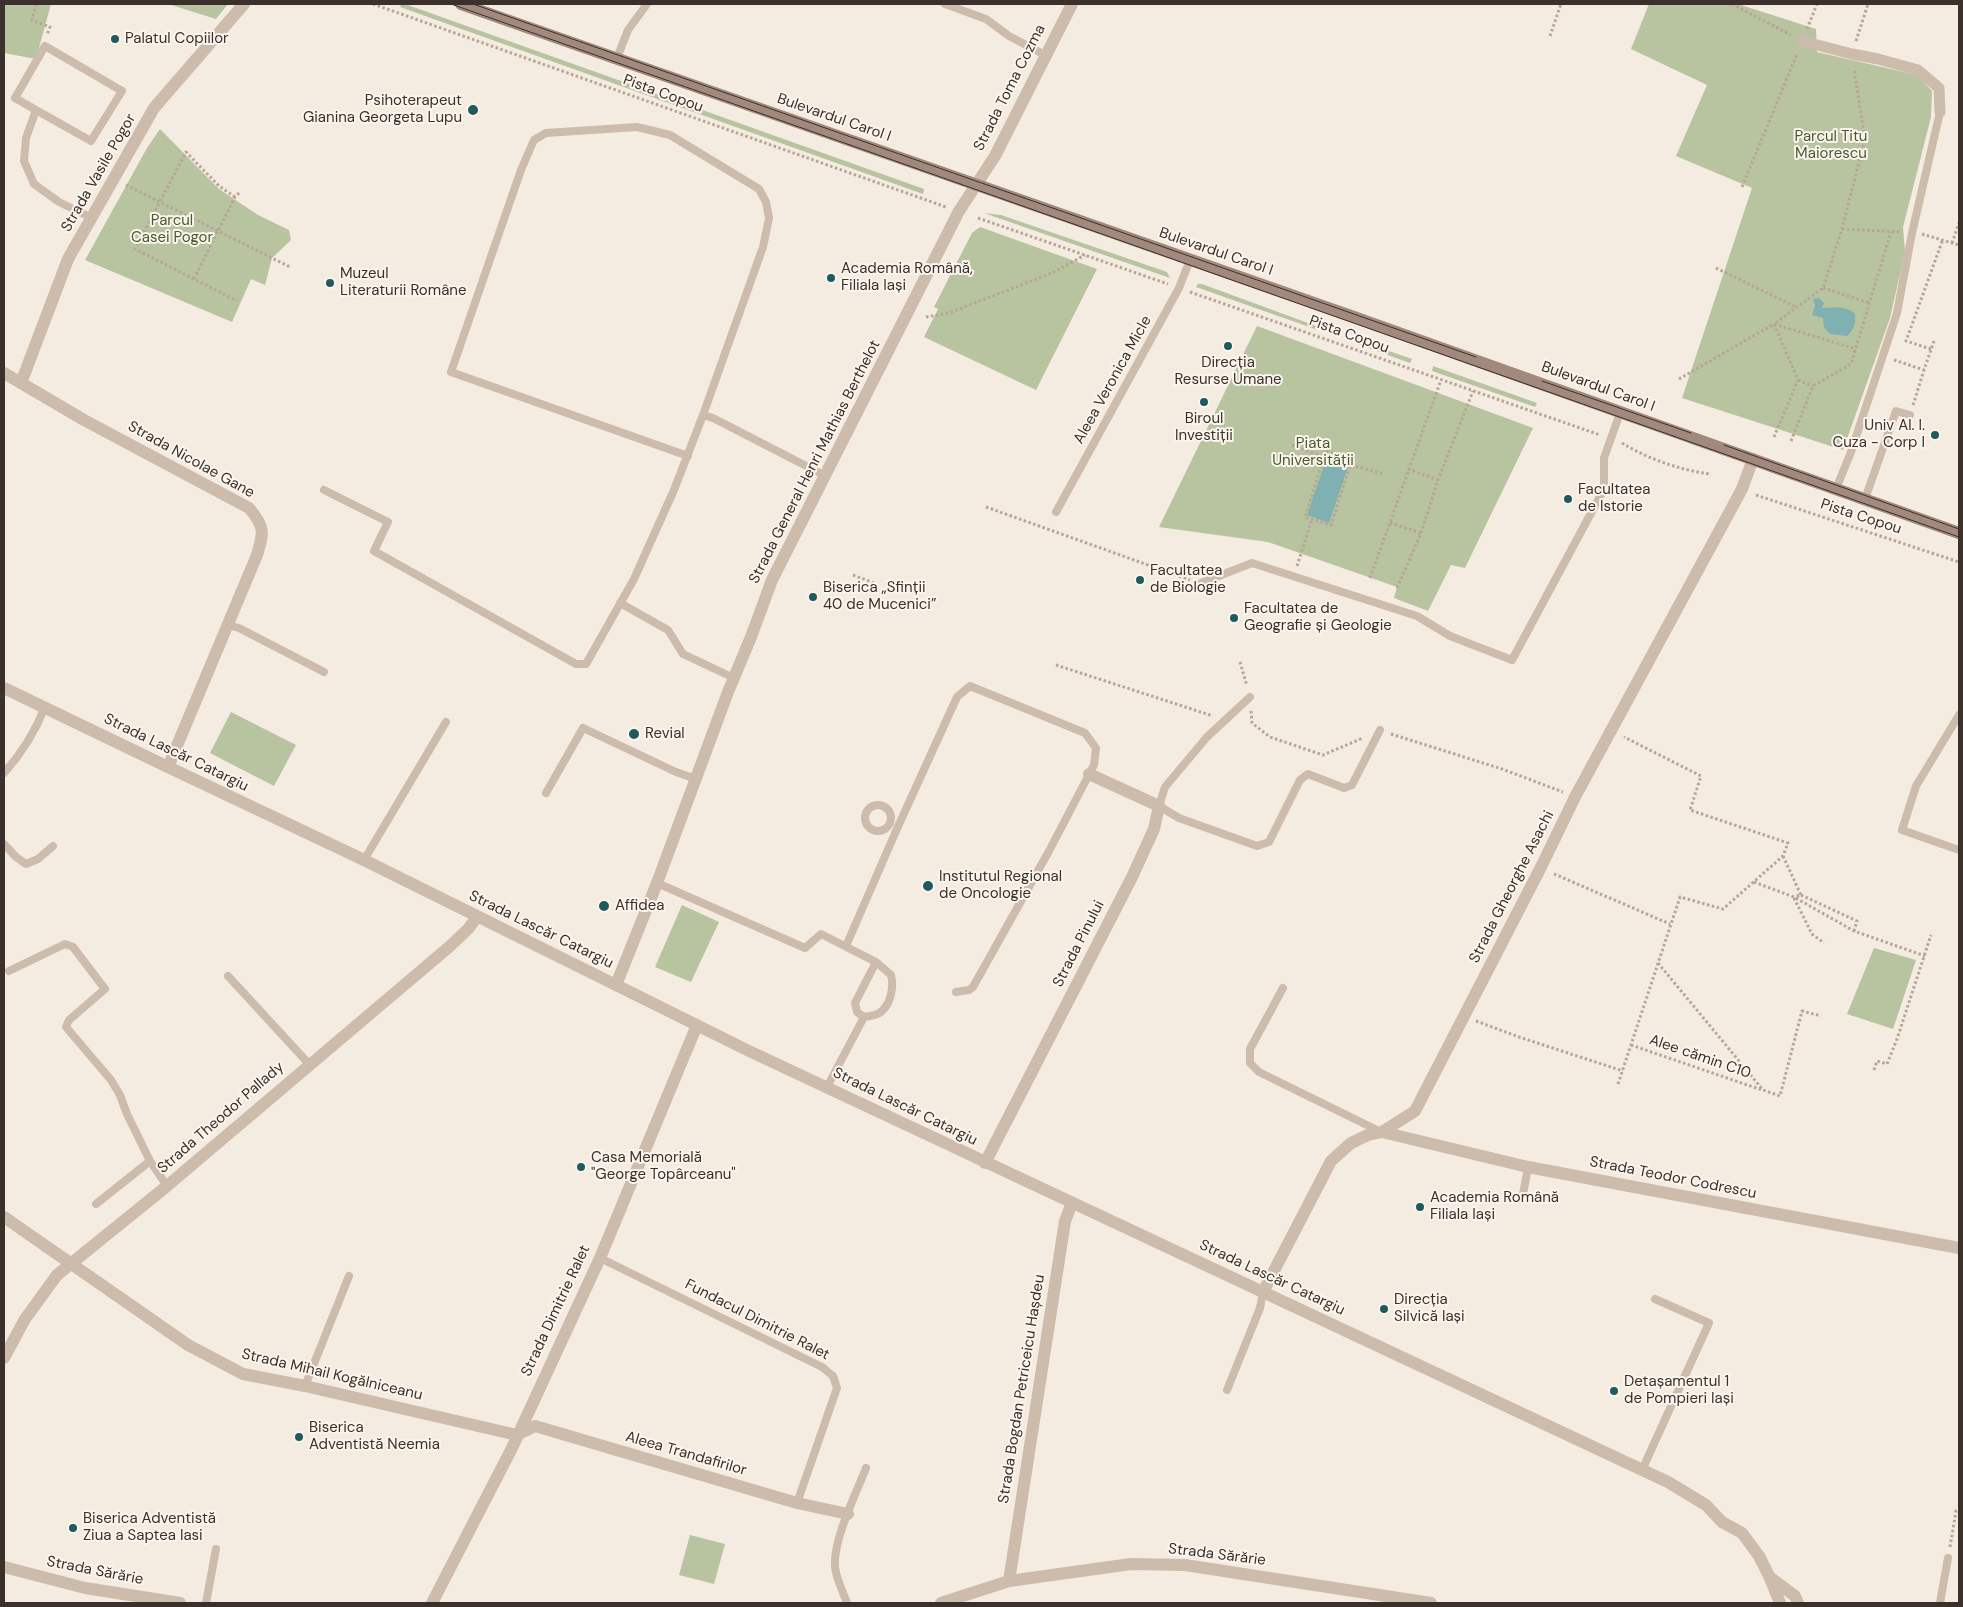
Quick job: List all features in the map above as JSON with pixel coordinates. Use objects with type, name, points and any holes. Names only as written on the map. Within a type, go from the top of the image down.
[{"type":"main road","name":"Bulevardul Carol I","points":[[461,4],[1959,533]]},
{"type":"street","name":"Strada Vasile Pogor","points":[[21,382],[68,259],[154,108],[244,4]]},
{"type":"street","name":"Strada Toma Cozma","points":[[976,185],[995,156],[1072,4]]},
{"type":"street","points":[[1802,41],[1852,54],[1878,58],[1918,70],[1939,88],[1940,112]]},
{"type":"street","name":"Strada General Henri Mathias Berthelot","points":[[616,985],[657,883],[772,580],[959,211],[976,185]]},
{"type":"street","name":"Strada Nicolae Gane","points":[[4,373],[84,420],[249,508],[259,519],[263,534],[257,555],[168,768]]},
{"type":"street","name":"Strada Gheorghe Asachi","points":[[1264,1292],[1331,1161],[1351,1143],[1368,1135],[1382,1132],[1415,1112],[1575,797],[1612,732],[1742,489],[1753,459]]},
{"type":"street","name":"Strada Lascăr Catargiu","points":[[4,688],[364,860],[696,1025],[1668,1482],[1706,1505],[1722,1522],[1742,1533],[1759,1556],[1780,1603]]},
{"type":"street","points":[[1089,774],[1159,806]]},
{"type":"street","name":"Strada Pinului","points":[[986,1163],[1132,877],[1154,829],[1159,806]]},
{"type":"street","name":"Strada Theodor Pallady","points":[[4,1358],[25,1319],[57,1275],[167,1186],[308,1064],[449,947],[468,929],[477,917]]},
{"type":"street","name":"Strada Dimitrie Ralet","points":[[432,1603],[512,1448],[600,1258],[696,1025]]},
{"type":"street","name":"Strada Teodor Codrescu","points":[[1382,1132],[1528,1167],[1959,1248]]},
{"type":"street","name":"Strada Bogdan Petriceicu Hașdeu","points":[[1009,1581],[1065,1221],[1072,1203]]},
{"type":"street","name":"Strada Mihail Kogălniceanu","points":[[4,1217],[188,1345],[215,1361],[243,1374],[305,1386],[517,1434]]},
{"type":"street","name":"Aleea Trandafirilor","points":[[517,1434],[535,1426],[797,1503],[848,1514]]},
{"type":"street","name":"Strada Sărărie","points":[[941,1603],[1009,1581],[1131,1564],[1185,1565],[1431,1603]]},
{"type":"street","name":"Strada Sărărie","points":[[4,1568],[85,1588],[180,1603]]},
{"type":"street","name":"Strada Lascăr Catargiu","points":[[1770,1578],[1798,1601]]},
{"type":"lane","points":[[617,58],[628,30],[647,4]]},
{"type":"lane","points":[[945,4],[986,19],[1009,36],[1045,55]]},
{"type":"lane","points":[[44,46],[122,92],[91,141],[36,110],[16,98],[44,46]]},
{"type":"lane","points":[[36,110],[26,138],[24,161],[34,184],[59,202],[92,218]]},
{"type":"lane","points":[[1836,489],[1851,452],[1897,314],[1912,233],[1940,112]]},
{"type":"lane","points":[[324,490],[388,522],[374,551],[576,664],[586,664],[638,571],[688,456],[763,247],[769,218],[766,202],[758,189],[670,135],[637,127],[546,133],[534,140],[521,170],[451,372],[688,456]]},
{"type":"lane","name":"Aleea Veronica Micle","points":[[1056,512],[1179,288],[1190,260]]},
{"type":"lane","points":[[1865,499],[1896,411],[1910,415]]},
{"type":"lane","points":[[1201,583],[1252,563],[1417,616],[1450,636],[1512,660],[1604,489],[1604,458],[1620,412]]},
{"type":"lane","points":[[704,415],[818,472],[824,477]]},
{"type":"lane","points":[[620,603],[668,630],[683,654],[734,678]]},
{"type":"lane","points":[[228,625],[324,672]]},
{"type":"lane","points":[[846,946],[957,697],[970,686],[1086,733],[1096,748],[1094,765],[1049,851],[973,987],[969,990],[956,992]]},
{"type":"lane","points":[[1250,697],[1207,737],[1165,787],[1159,806],[1179,818],[1257,846],[1269,842],[1300,780],[1308,774],[1344,788],[1352,785],[1380,730]]},
{"type":"lane","points":[[4,773],[18,757],[46,708]]},
{"type":"lane","points":[[1959,715],[1916,786],[1902,830],[1959,850]]},
{"type":"lane","points":[[364,860],[446,722]]},
{"type":"lane","points":[[546,793],[583,728],[676,772],[696,779]]},
{"type":"lane","points":[[888,826],[896,831]]},
{"type":"lane","points":[[4,844],[16,857],[26,864],[38,859],[53,846]]},
{"type":"lane","points":[[657,883],[805,948],[820,934],[876,962],[891,975],[892,993],[883,1010],[874,1016],[864,1017],[857,1012],[855,1003],[876,962]]},
{"type":"lane","points":[[9,971],[65,944],[74,947],[105,988],[69,1020],[66,1027],[111,1080],[120,1095],[150,1161],[167,1186]]},
{"type":"lane","points":[[228,976],[308,1064]]},
{"type":"lane","points":[[1283,988],[1250,1050],[1250,1063],[1259,1072],[1382,1132]]},
{"type":"lane","points":[[827,1087],[864,1017]]},
{"type":"lane","points":[[96,1204],[150,1161]]},
{"type":"lane","points":[[1522,1200],[1528,1167]]},
{"type":"lane","name":"Fundacul Dimitrie Ralet","points":[[600,1258],[822,1367],[833,1376],[837,1388],[797,1503]]},
{"type":"lane","points":[[305,1386],[349,1276]]},
{"type":"lane","points":[[1228,1390],[1260,1308],[1264,1292]]},
{"type":"lane","points":[[1642,1470],[1709,1323],[1655,1298]]},
{"type":"lane","points":[[847,1603],[835,1568],[838,1542],[866,1468]]},
{"type":"lane","points":[[206,1603],[216,1549]]},
{"type":"lane","points":[[1940,1603],[1948,1558]]},
{"type":"path","points":[[35,4],[32,20],[50,27],[44,46]]},
{"type":"path","name":"Pista Copou","points":[[373,4],[946,207]]},
{"type":"path","points":[[1550,36],[1561,4]]},
{"type":"path","points":[[1732,4],[1802,41]]},
{"type":"path","points":[[1742,187],[1816,4]]},
{"type":"path","points":[[1679,379],[1774,324],[1823,288],[1842,229],[1865,140],[1852,54],[1868,4]]},
{"type":"path","points":[[235,198],[220,186],[186,152],[135,249],[237,301]]},
{"type":"path","points":[[114,179],[290,267]]},
{"type":"path","points":[[194,279],[235,198],[240,192]]},
{"type":"path","name":"Pista Copou","points":[[978,218],[1086,254],[1621,442],[1638,453],[1682,469],[1710,474]]},
{"type":"path","points":[[1952,243],[1959,223]]},
{"type":"path","points":[[1842,229],[1912,233]]},
{"type":"path","points":[[1791,441],[1813,386],[1851,364],[1891,232]]},
{"type":"path","points":[[1928,235],[1959,245]]},
{"type":"path","points":[[1931,349],[1906,341],[1943,239]]},
{"type":"path","points":[[926,317],[950,313],[1052,273],[1086,254]]},
{"type":"path","points":[[1716,268],[1796,307]]},
{"type":"path","points":[[1823,288],[1870,303]]},
{"type":"path","points":[[1774,324],[1856,348]]},
{"type":"path","points":[[1774,324],[1798,380],[1813,386]]},
{"type":"path","points":[[1910,415],[1934,342]]},
{"type":"path","points":[[1896,360],[1924,370]]},
{"type":"path","points":[[1370,578],[1441,380]]},
{"type":"path","points":[[1774,437],[1798,380]]},
{"type":"path","points":[[1397,588],[1421,533],[1438,480],[1473,391]]},
{"type":"path","points":[[1292,445],[1324,457]]},
{"type":"path","points":[[1326,451],[1352,460],[1331,525],[1304,517],[1324,457],[1326,451]]},
{"type":"path","points":[[1350,465],[1382,474]]},
{"type":"path","points":[[1408,469],[1438,480]]},
{"type":"path","name":"Pista Copou","points":[[1756,495],[1959,562]]},
{"type":"path","points":[[986,507],[1188,579]]},
{"type":"path","points":[[1294,575],[1312,519]]},
{"type":"path","points":[[1390,523],[1421,533]]},
{"type":"path","points":[[853,576],[874,582]]},
{"type":"path","points":[[1056,665],[1225,720]]},
{"type":"path","points":[[1612,732],[1701,776],[1690,810],[1788,843],[1783,856],[1723,909],[1680,897],[1618,1084]]},
{"type":"path","points":[[1783,856],[1801,895],[1857,921],[1854,930]]},
{"type":"path","points":[[1540,869],[1670,924]]},
{"type":"path","points":[[1754,882],[1794,898],[1854,930],[1925,956]]},
{"type":"path","points":[[1794,898],[1801,895]]},
{"type":"path","points":[[1794,898],[1812,934],[1824,942]]},
{"type":"path","points":[[1874,1070],[1877,1061],[1887,1064],[1931,935]]},
{"type":"path","points":[[1658,963],[1763,1090]]},
{"type":"path","name":"Alee cămin C10","points":[[1631,1045],[1763,1090],[1780,1098],[1802,1011],[1821,1016]]},
{"type":"path","points":[[1463,1016],[1519,1037],[1622,1070]]},
{"type":"path","points":[[1948,1558],[1956,1511],[1959,1509]]},
{"type":"green space","points":[[4,4],[51,4],[36,59],[4,53]]},
{"type":"green space","points":[[168,4],[228,4],[216,19]]},
{"type":"green space","points":[[401,4],[924,189],[923,194],[400,7]]},
{"type":"green space","name":"Parcul Titu Maiorescu","points":[[1649,4],[1738,4],[1816,29],[1817,52],[1917,75],[1932,91],[1931,117],[1903,227],[1905,252],[1890,318],[1843,450],[1682,398],[1752,188],[1676,156],[1707,85],[1631,49]]},
{"type":"green space","name":"Parcul Casei Pogor","points":[[160,129],[219,189],[258,215],[289,230],[291,240],[272,258],[265,285],[251,279],[232,322],[85,260],[147,148]]},
{"type":"green space","points":[[984,213],[1001,215],[1167,272],[1170,278]]},
{"type":"green space","points":[[980,227],[1097,269],[1036,390],[924,337],[938,309],[934,307],[972,233]]},
{"type":"green space","points":[[1198,284],[1316,326],[1315,329],[1196,287]]},
{"type":"green space","name":"Piata Universității","points":[[1257,326],[1533,428],[1465,568],[1451,565],[1428,611],[1394,598],[1397,587],[1268,542],[1159,527]]},
{"type":"green space","points":[[1357,340],[1412,359],[1410,363],[1355,343]]},
{"type":"green space","points":[[1433,366],[1537,403],[1535,407],[1432,371]]},
{"type":"green space","points":[[231,712],[296,745],[274,786],[210,753]]},
{"type":"green space","points":[[682,905],[719,922],[691,982],[655,967]]},
{"type":"green space","points":[[1874,948],[1916,960],[1893,1029],[1847,1014]]},
{"type":"green space","points":[[690,1535],[725,1544],[714,1584],[679,1575]]},
{"type":"water","points":[[1819,298],[1824,303],[1822,308],[1844,308],[1855,314],[1854,326],[1847,336],[1830,334],[1824,327],[1823,318],[1812,315],[1815,306],[1813,299]]},
{"type":"water","points":[[1328,454],[1350,461],[1329,523],[1307,515]]},
{"type":"tram line","points":[[451,4],[1959,537]]},
{"type":"tram line","points":[[473,4],[1476,357]]},
{"type":"tram line","points":[[1542,381],[1691,433]]},
{"type":"tram line","points":[[1724,445],[1959,529]]},
{"type":"place","name":"Palatul Copiilor","points":[[115,39]]},
{"type":"place","name":"Psihoterapeut Gianina Georgeta Lupu","points":[[473,110]]},
{"type":"place","name":"Academia Română, Filiala Iași","points":[[831,278]]},
{"type":"place","name":"Muzeul Literaturii Române","points":[[330,283]]},
{"type":"place","name":"Direcția Resurse Umane","points":[[1228,346]]},
{"type":"place","name":"Biroul Investiții","points":[[1204,402]]},
{"type":"place","name":"Univ Al. I. Cuza - Corp I","points":[[1935,435]]},
{"type":"place","name":"Facultatea de Istorie","points":[[1568,499]]},
{"type":"place","name":"Facultatea de Biologie","points":[[1140,580]]},
{"type":"place","name":"Biserica „Sfinții 40 de Mucenici”","points":[[813,597]]},
{"type":"place","name":"Facultatea de Geografie și Geologie","points":[[1234,618]]},
{"type":"place","name":"Revial","points":[[634,734]]},
{"type":"place","name":"Institutul Regional de Oncologie","points":[[928,886]]},
{"type":"place","name":"Affidea","points":[[604,906]]},
{"type":"place","name":"Casa Memorială \"George Topârceanu\"","points":[[581,1167]]},
{"type":"place","name":"Academia Română Filiala Iași","points":[[1420,1207]]},
{"type":"place","name":"Direcția Silvică Iași","points":[[1384,1309]]},
{"type":"place","name":"Detașamentul 1 de Pompieri Iași","points":[[1614,1391]]},
{"type":"place","name":"Biserica Adventistă Neemia","points":[[299,1437]]},
{"type":"place","name":"Biserica Adventistă Ziua a Saptea Iasi","points":[[73,1528]]}]
